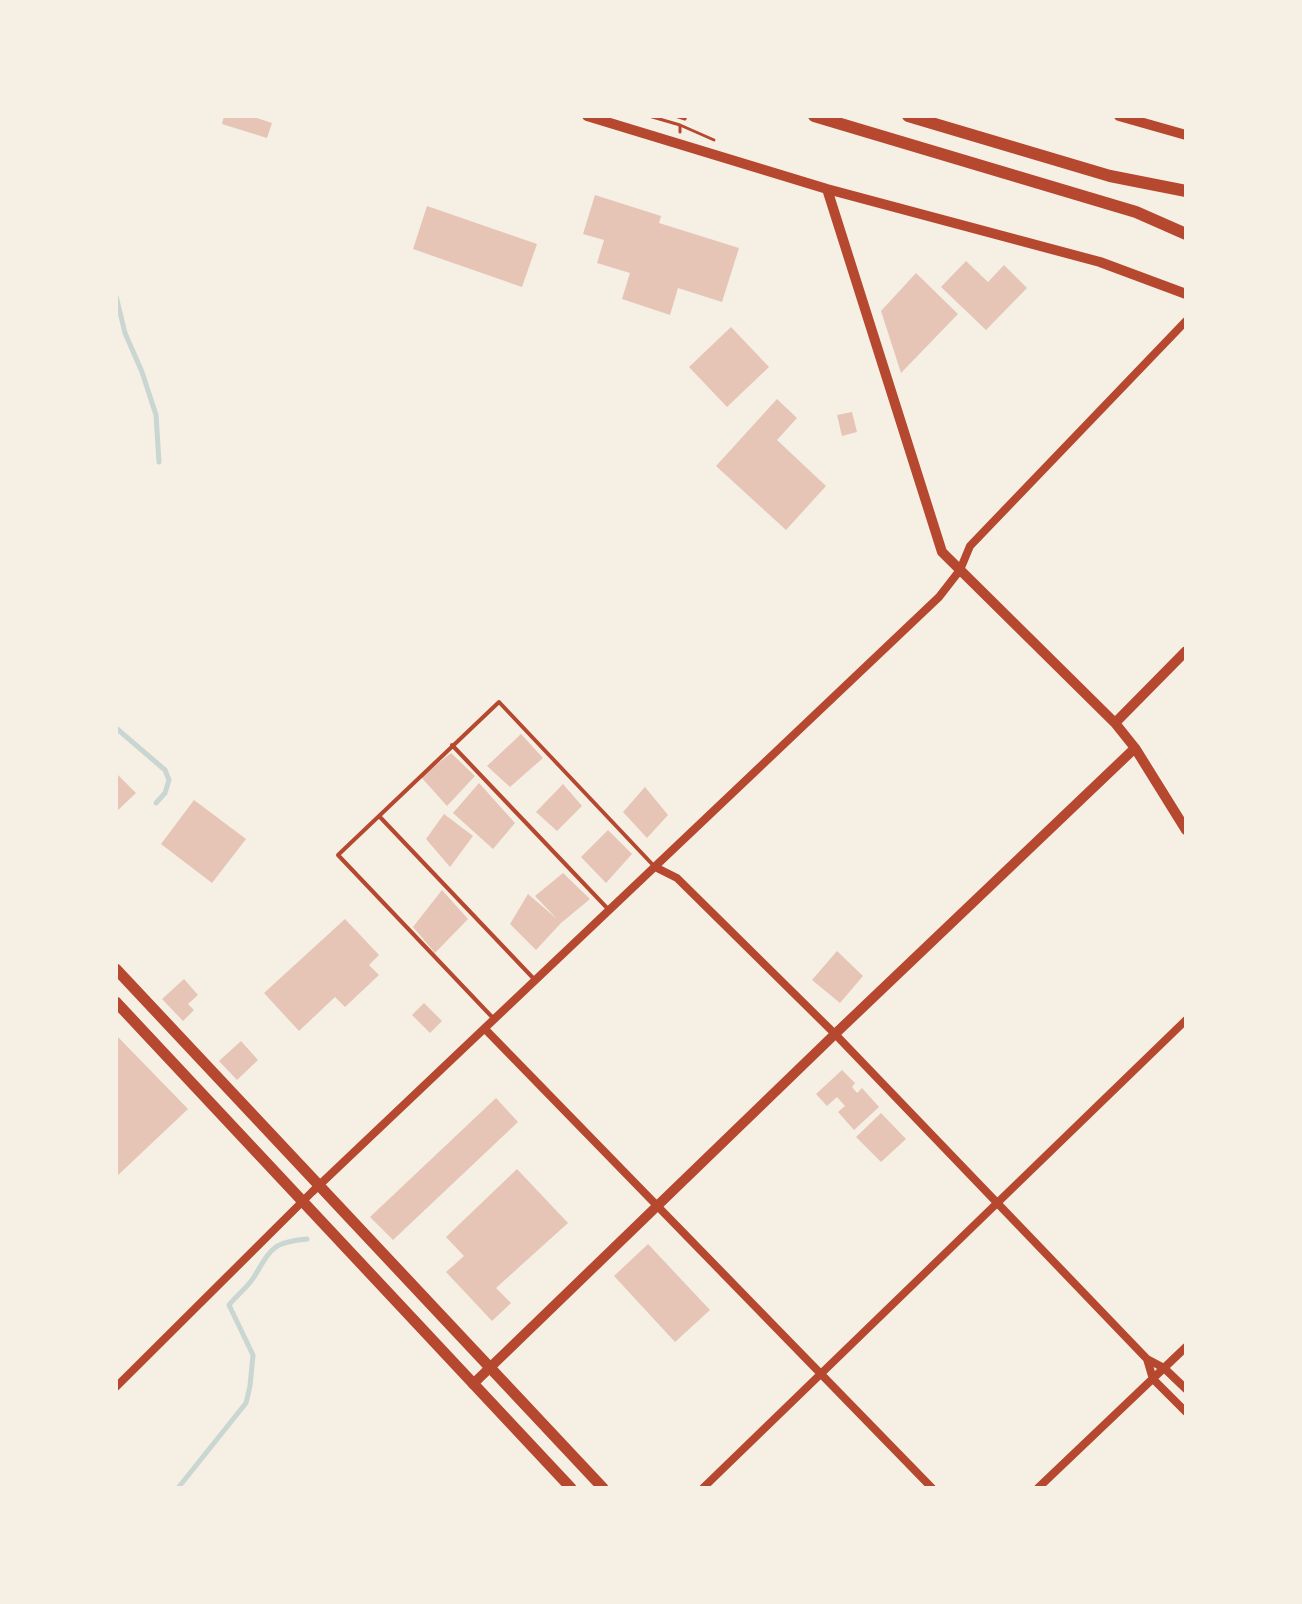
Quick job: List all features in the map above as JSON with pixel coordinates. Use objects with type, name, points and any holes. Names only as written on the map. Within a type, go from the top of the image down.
[{"type":"highway","points":[[814,116],[1136,212],[1186,234]]},
{"type":"highway","points":[[908,116],[1110,176],[1186,191]]},
{"type":"main road","points":[[116,969],[603,1488]]},
{"type":"main road","points":[[116,1002],[571,1488]]},
{"type":"main road","points":[[136,1023],[152,1007]]},
{"type":"street","points":[[587,116],[827,189],[1100,262],[1186,294]]},
{"type":"street","points":[[1119,116],[1186,135]]},
{"type":"street","points":[[827,189],[942,552],[1115,723],[1135,748],[1186,830]]},
{"type":"street","points":[[116,1387],[319,1185],[939,597],[960,570],[970,546],[1186,321]]},
{"type":"street","points":[[1115,723],[1186,651]]},
{"type":"street","points":[[473,1384],[1135,748]]},
{"type":"street","points":[[655,867],[677,878],[835,1034],[1147,1359],[1164,1368],[1186,1389]]},
{"type":"street","points":[[703,1488],[1186,1020]]},
{"type":"street","points":[[485,1029],[932,1488]]},
{"type":"street","points":[[1038,1488],[1186,1347]]},
{"type":"street","points":[[1147,1359],[1153,1379],[1186,1412]]},
{"type":"lane","points":[[495,1019],[338,855],[452,745],[499,702],[655,867]]},
{"type":"lane","points":[[452,745],[609,910]]},
{"type":"lane","points":[[379,816],[536,981]]},
{"type":"path","points":[[649,116],[680,125],[680,144]]},
{"type":"path","points":[[675,116],[686,118]]},
{"type":"building","points":[[224,116],[251,116],[272,123],[267,138],[222,124]]},
{"type":"building","points":[[595,195],[661,216],[659,223],[739,248],[722,302],[678,288],[670,315],[622,299],[630,273],[597,263],[604,240],[583,234]]},
{"type":"building","points":[[427,206],[537,244],[522,287],[413,249]]},
{"type":"building","points":[[966,261],[988,282],[1004,265],[1027,288],[986,330],[941,287]]},
{"type":"building","points":[[916,273],[958,314],[901,373],[881,311]]},
{"type":"building","points":[[731,327],[769,367],[727,407],[689,367]]},
{"type":"building","points":[[777,399],[797,418],[777,440],[826,486],[786,530],[716,466]]},
{"type":"building","points":[[852,412],[857,432],[842,436],[837,415]]},
{"type":"building","points":[[521,734],[543,758],[510,787],[487,766]]},
{"type":"building","points":[[451,753],[475,776],[447,806],[421,777]]},
{"type":"building","points":[[116,773],[136,793],[116,812]]},
{"type":"building","points":[[479,783],[515,823],[493,849],[453,813]]},
{"type":"building","points":[[563,784],[582,806],[557,831],[536,812]]},
{"type":"building","points":[[645,787],[668,815],[647,838],[623,812]]},
{"type":"building","points":[[194,800],[246,839],[212,883],[161,844]]},
{"type":"building","points":[[444,814],[473,836],[450,867],[426,839]]},
{"type":"building","points":[[608,830],[632,854],[606,883],[581,857]]},
{"type":"building","points":[[563,873],[590,899],[561,923],[536,950],[510,924],[528,894],[557,919],[535,896]]},
{"type":"building","points":[[442,890],[468,919],[435,953],[413,927]]},
{"type":"building","points":[[345,919],[379,955],[369,965],[379,975],[345,1007],[335,997],[299,1031],[264,993]]},
{"type":"building","points":[[837,951],[863,976],[840,1003],[812,980]]},
{"type":"building","points":[[184,979],[198,995],[188,1004],[194,1010],[183,1021],[162,999]]},
{"type":"building","points":[[424,1003],[442,1021],[430,1033],[412,1015]]},
{"type":"building","points":[[116,1035],[188,1109],[116,1177]]},
{"type":"building","points":[[241,1041],[258,1060],[237,1080],[219,1061]]},
{"type":"building","points":[[842,1070],[855,1083],[852,1087],[857,1093],[862,1088],[879,1107],[854,1130],[838,1112],[845,1106],[837,1097],[827,1106],[816,1094]]},
{"type":"building","points":[[496,1098],[518,1122],[393,1240],[370,1217]]},
{"type":"building","points":[[881,1113],[906,1139],[881,1162],[856,1137]]},
{"type":"building","points":[[517,1169],[568,1223],[496,1288],[511,1303],[492,1321],[446,1272],[464,1256],[446,1237]]},
{"type":"building","points":[[648,1244],[710,1310],[675,1342],[614,1276]]},
{"type":"waterway","points":[[116,296],[125,333],[156,415],[159,462]]},
{"type":"waterway","points":[[116,728],[165,770],[169,780],[165,793],[156,803]]},
{"type":"waterway","points":[[178,1488],[246,1403],[253,1355],[229,1305],[274,1249],[286,1242],[307,1239]]}]
